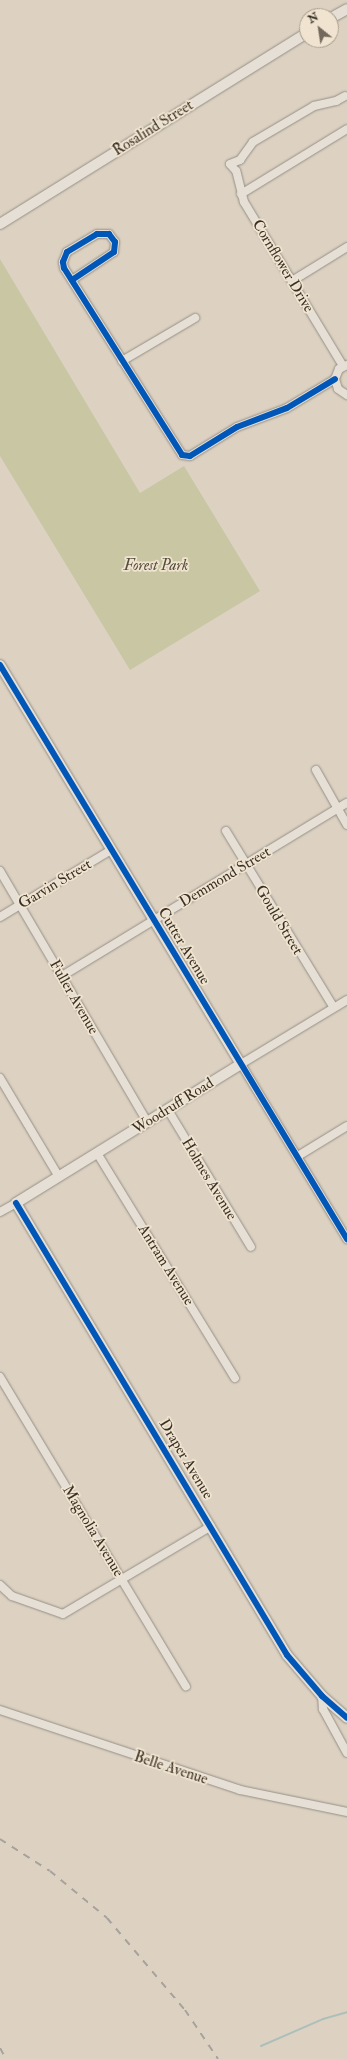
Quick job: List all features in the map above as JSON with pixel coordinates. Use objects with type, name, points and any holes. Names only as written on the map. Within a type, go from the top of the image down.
[{"type":"street","name":"Rosalind Street","points":[[0,224],[299,38]]},
{"type":"street","name":"Cornflower Drive","points":[[345,365],[292,281],[241,194],[236,172],[230,164],[240,160],[260,138],[314,106],[336,101],[345,96],[347,105]]},
{"type":"street","points":[[241,194],[347,129]]},
{"type":"street","points":[[72,280],[114,252],[115,242],[109,234],[97,234],[67,252],[63,262],[72,280],[182,455],[190,456],[237,427],[272,413],[335,379],[345,365]]},
{"type":"street","points":[[292,281],[347,248]]},
{"type":"street","points":[[122,361],[195,318]]},
{"type":"street","points":[[335,379],[338,389],[347,395]]},
{"type":"street","name":"Cutter Avenue","points":[[0,665],[347,1239]]},
{"type":"street","points":[[316,770],[347,825]]},
{"type":"street","name":"Demmond Street","points":[[62,976],[347,803]]},
{"type":"street","name":"Gould Street","points":[[226,831],[334,1008]]},
{"type":"street","name":"Garvin Street","points":[[0,917],[111,850]]},
{"type":"street","name":"Fuller Avenue","points":[[0,871],[147,1122]]},
{"type":"street","name":"Woodruff Road","points":[[0,1212],[347,1000]]},
{"type":"street","points":[[0,1078],[59,1177]]},
{"type":"street","name":"Holmes Avenue","points":[[168,1110],[251,1247]]},
{"type":"street","points":[[298,1156],[347,1126]]},
{"type":"street","name":"Antram Avenue","points":[[97,1153],[235,1378]]},
{"type":"street","name":"Draper Avenue","points":[[16,1203],[287,1655],[322,1696],[347,1718]]},
{"type":"street","name":"Magnolia Avenue","points":[[0,1376],[186,1686]]},
{"type":"street","points":[[0,1586],[12,1596],[63,1614],[123,1581],[211,1526]]},
{"type":"street","name":"Draper Avenue","points":[[322,1696],[323,1709],[347,1753]]},
{"type":"street","name":"Belle Avenue","points":[[0,1710],[240,1790],[347,1812]]},
{"type":"green space","name":"Forest Park","points":[[0,259],[140,493],[184,466],[260,591],[130,670],[0,456]]},
{"type":"waterway","points":[[261,2046],[323,2019],[347,2012]]},
{"type":"railway","points":[[0,1839],[50,1871],[107,1918],[185,2010],[218,2059]]},
{"type":"railway","points":[[0,2048],[6,2059]]},
{"type":"cycle path","points":[[72,280],[114,252],[115,242],[109,234],[97,234],[67,252],[63,262],[64,268],[182,455],[190,456],[237,427],[287,408],[335,379]]},
{"type":"cycle path","points":[[0,665],[347,1239]]},
{"type":"cycle path","points":[[16,1203],[287,1655],[322,1696],[347,1718]]}]
